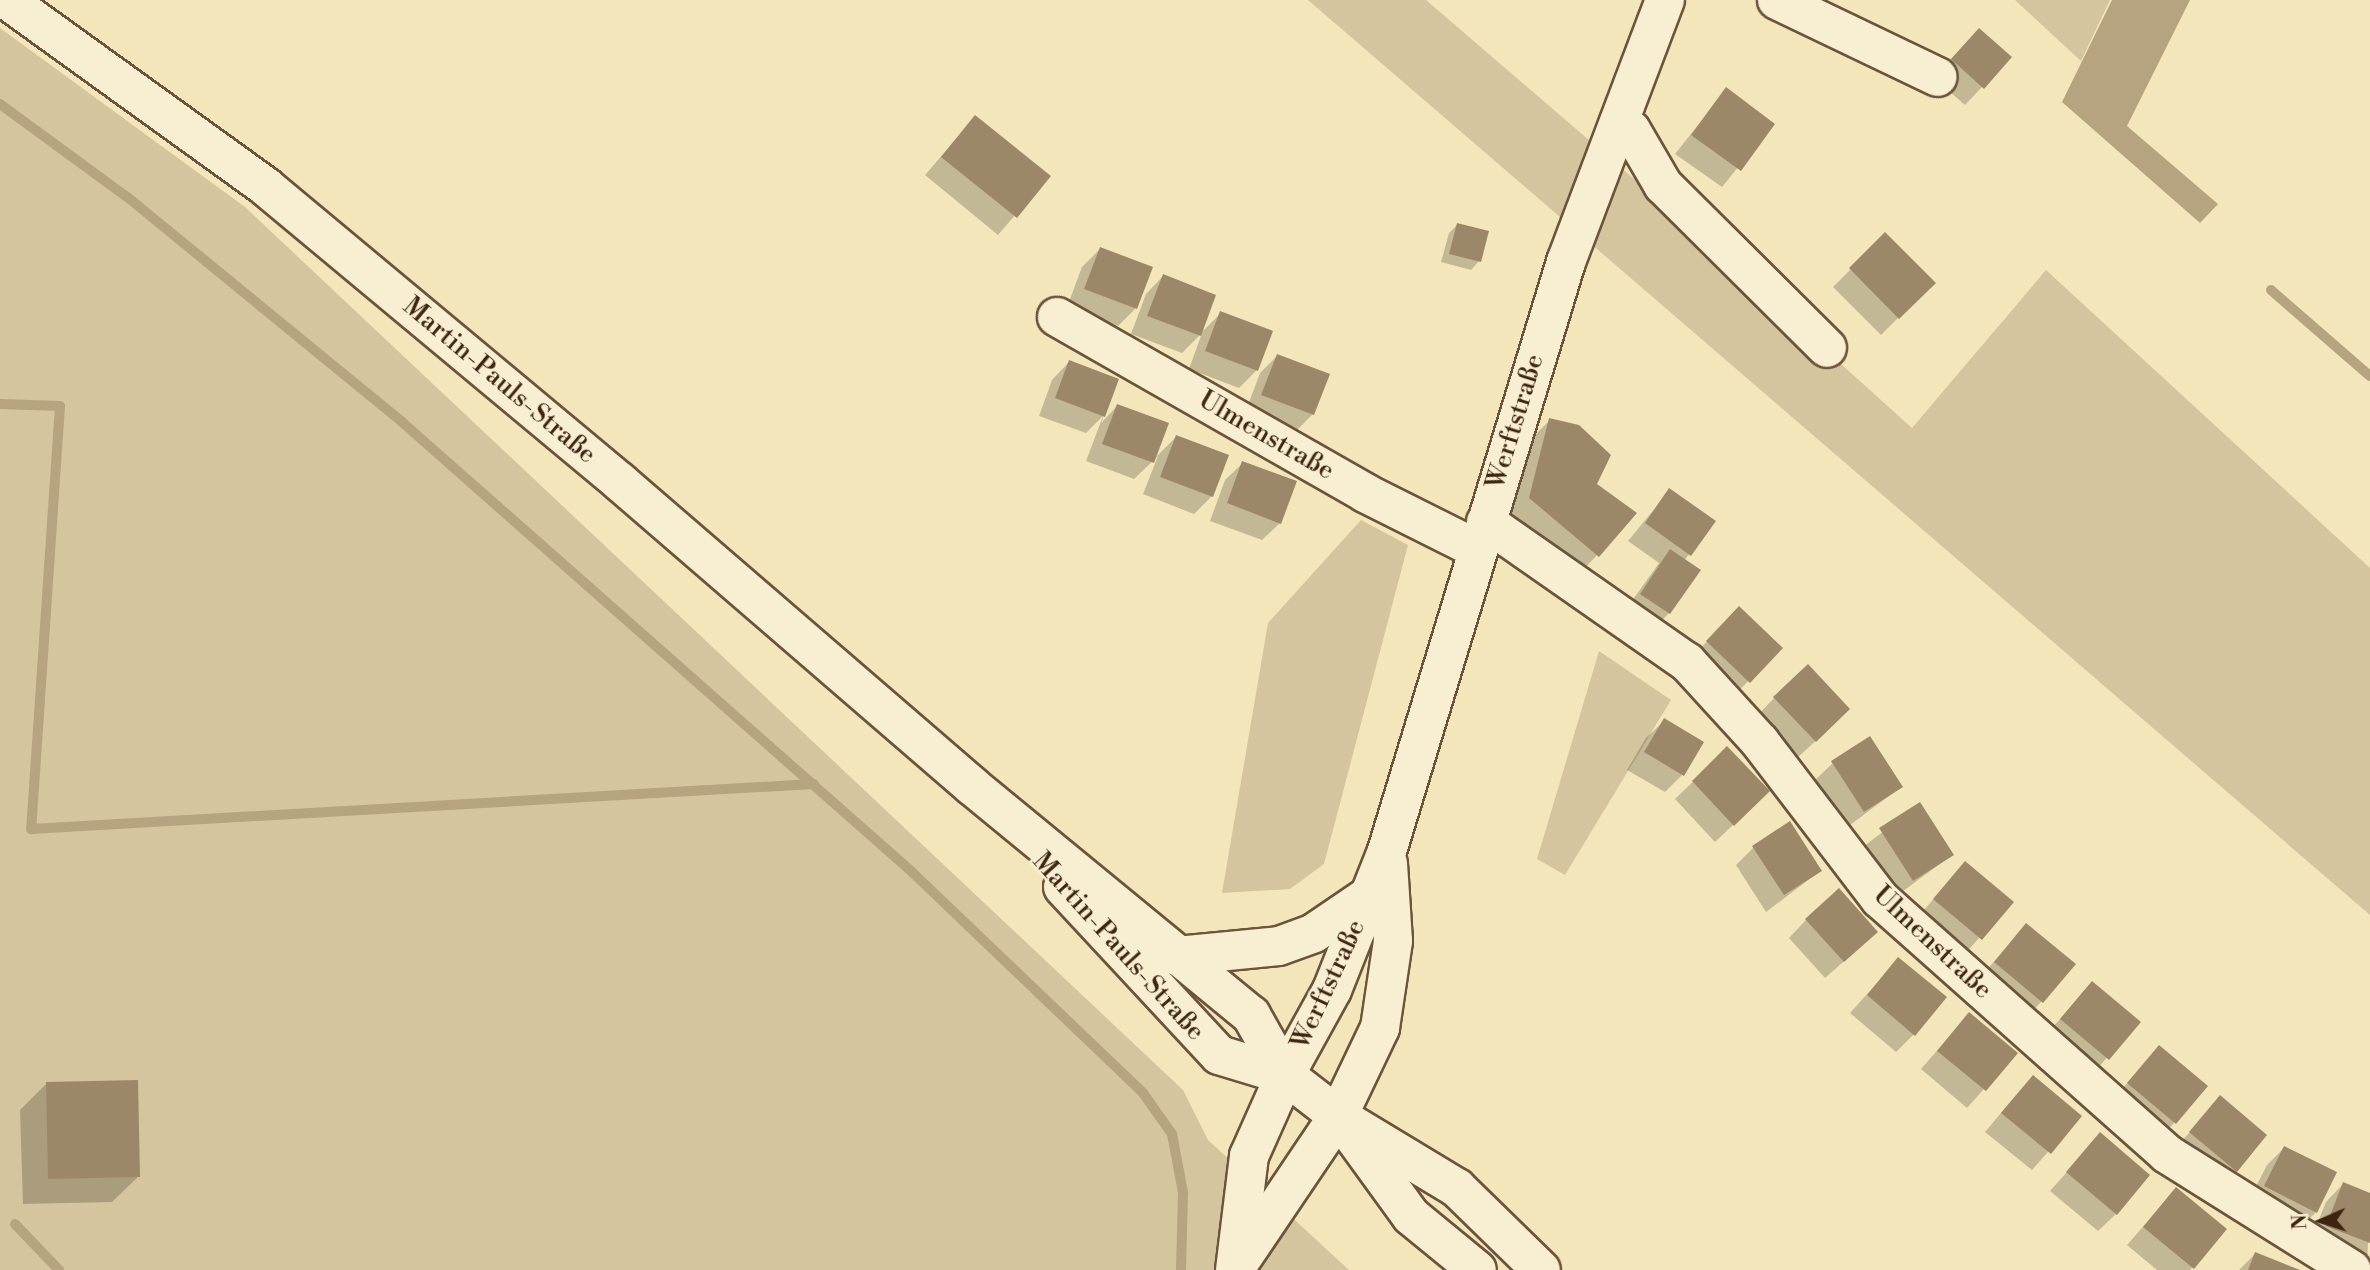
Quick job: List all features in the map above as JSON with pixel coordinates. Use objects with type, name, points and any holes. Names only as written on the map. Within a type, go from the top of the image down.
[{"type":"street","name":"Martin-Pauls-Straße","points":[[7,0],[266,187],[620,482],[972,786],[1251,1015],[1285,1075]]},
{"type":"street","name":"Werftstraße","points":[[1235,1269],[1249,1156],[1285,1075],[1332,990],[1387,851],[1566,262],[1665,0]]},
{"type":"street","points":[[1777,0],[1938,78]]},
{"type":"street","points":[[1619,122],[1632,130],[1663,185],[1826,348]]},
{"type":"street","name":"Ulmenstraße","points":[[1058,317],[1365,493],[1481,535],[1687,662],[1760,742],[1880,900],[2167,1154],[2352,1270]]},
{"type":"street","name":"Martin-Pauls-Straße","points":[[972,786],[1201,1040],[1219,1055],[1285,1075],[1338,1116],[1457,1188],[1541,1270]]},
{"type":"street","name":"Werftstraße","points":[[1235,1269],[1338,1116],[1380,1028],[1393,941],[1387,851]]},
{"type":"street","name":"Werftstraße","points":[[1177,956],[1279,946],[1314,933],[1370,895]]},
{"type":"street","name":"Martin-Pauls-Straße","points":[[1338,1116],[1411,1216],[1477,1270]]},
{"type":"shaded area","points":[[1308,0],[1426,0],[1661,202],[1912,428],[2046,270],[2370,568],[2370,915]]},
{"type":"shaded area","points":[[2015,0],[2110,0],[2081,61]]},
{"type":"shaded area","points":[[2112,0],[2190,0],[2127,126],[2218,204],[2200,223],[2062,102]]},
{"type":"shaded area","points":[[0,28],[245,207],[1183,1090],[1208,1140],[1349,1270],[0,1270]]},
{"type":"shaded area","points":[[1361,520],[1408,545],[1324,864],[1290,889],[1222,893],[1268,623]]},
{"type":"shaded area","points":[[1599,651],[1671,700],[1565,875],[1537,859]]},
{"type":"building","points":[[1979,28],[2012,57],[1984,89],[1951,59]]},
{"type":"building","points":[[1726,87],[1775,124],[1741,171],[1691,135]]},
{"type":"building","points":[[975,115],[1051,176],[1017,218],[941,157]]},
{"type":"building","points":[[1457,223],[1489,231],[1481,262],[1449,254]]},
{"type":"building","points":[[1885,232],[1936,283],[1899,319],[1849,268]]},
{"type":"building","points":[[1100,247],[1153,267],[1137,309],[1084,289]]},
{"type":"building","points":[[1163,274],[1216,295],[1201,336],[1147,316]]},
{"type":"building","points":[[1220,311],[1273,331],[1258,371],[1205,351]]},
{"type":"building","points":[[1277,354],[1330,374],[1314,415],[1261,395]]},
{"type":"building","points":[[1069,360],[1119,379],[1105,417],[1055,398]]},
{"type":"building","points":[[1117,404],[1169,423],[1154,463],[1102,444]]},
{"type":"building","points":[[1549,418],[1579,425],[1611,455],[1597,484],[1637,513],[1599,557],[1529,498]]},
{"type":"building","points":[[1176,435],[1229,455],[1213,497],[1160,477]]},
{"type":"building","points":[[1242,461],[1297,481],[1281,524],[1227,503]]},
{"type":"building","points":[[1669,488],[1716,521],[1691,556],[1645,523]]},
{"type":"building","points":[[1670,549],[1701,570],[1670,614],[1640,594]]},
{"type":"building","points":[[1739,606],[1783,648],[1750,683],[1706,641]]},
{"type":"building","points":[[1808,664],[1850,709],[1816,742],[1773,697]]},
{"type":"building","points":[[1664,718],[1704,742],[1684,776],[1644,752]]},
{"type":"building","points":[[1870,736],[1903,787],[1864,812],[1831,761]]},
{"type":"building","points":[[1727,746],[1770,791],[1734,826],[1692,781]]},
{"type":"building","points":[[1920,802],[1954,855],[1913,881],[1879,828]]},
{"type":"building","points":[[1790,821],[1822,871],[1784,895],[1752,846]]},
{"type":"building","points":[[1965,861],[2014,902],[1982,940],[1933,899]]},
{"type":"building","points":[[1839,888],[1878,932],[1844,962],[1805,919]]},
{"type":"building","points":[[2026,923],[2076,964],[2043,1003],[1994,962]]},
{"type":"building","points":[[1898,957],[1947,997],[1915,1036],[1867,995]]},
{"type":"building","points":[[2092,981],[2141,1022],[2109,1060],[2060,1019]]},
{"type":"building","points":[[1969,1012],[2018,1053],[1986,1091],[1937,1051]]},
{"type":"building","points":[[2159,1045],[2208,1086],[2176,1124],[2127,1083]]},
{"type":"building","points":[[2033,1075],[2082,1116],[2051,1154],[2001,1113]]},
{"type":"building","points":[[138,1080],[140,1177],[48,1179],[46,1082]]},
{"type":"building","points":[[2220,1095],[2267,1135],[2237,1172],[2189,1132]]},
{"type":"building","points":[[2100,1132],[2150,1175],[2117,1215],[2066,1172]]},
{"type":"building","points":[[2284,1146],[2337,1172],[2317,1213],[2264,1186]]},
{"type":"building","points":[[2343,1182],[2370,1193],[2370,1243],[2326,1226]]},
{"type":"building","points":[[2176,1187],[2227,1229],[2194,1269],[2143,1227]]},
{"type":"building","points":[[2255,1252],[2300,1270],[2248,1270]]},
{"type":"waterway","points":[[0,104],[131,200],[402,422],[912,872],[1143,1093],[1172,1134],[1183,1192],[1181,1270]]},
{"type":"waterway","points":[[2271,290],[2370,376]]},
{"type":"waterway","points":[[0,404],[60,406],[31,829],[814,784]]},
{"type":"waterway","points":[[15,1224],[59,1270]]}]
